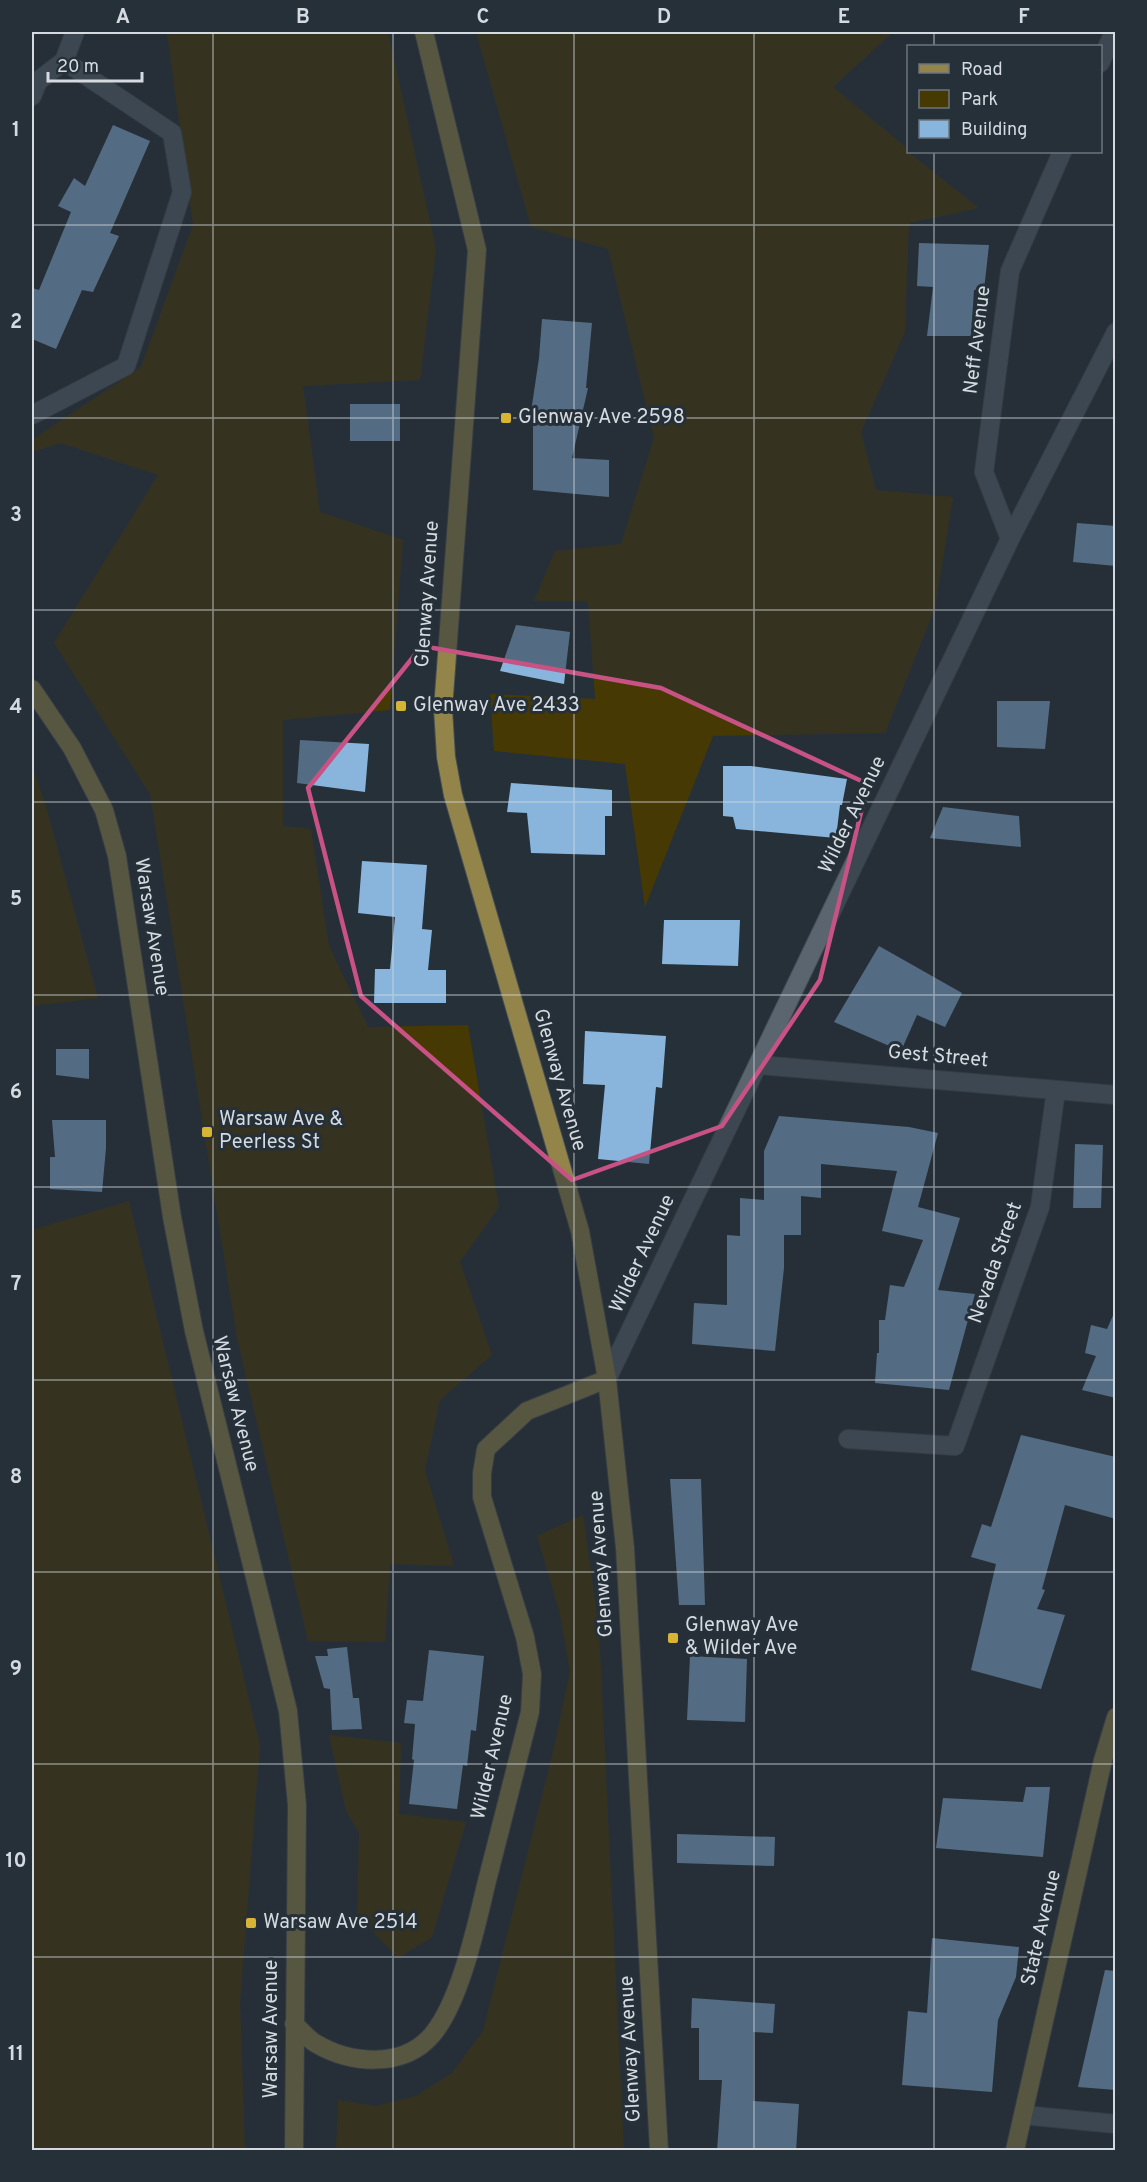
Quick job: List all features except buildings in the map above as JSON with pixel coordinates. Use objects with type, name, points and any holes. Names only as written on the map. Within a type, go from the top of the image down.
[{"type":"main road","name":"Glenway Avenue","points":[[424,32],[477,250],[443,709],[446,757],[453,795],[580,1231],[608,1379],[625,1548],[659,2151]]},
{"type":"main road","name":"Warsaw Avenue","points":[[32,689],[72,748],[104,810],[117,856],[172,1217],[194,1331],[288,1711],[297,1805],[294,2151]]},
{"type":"main road","name":"Wilder Avenue","points":[[294,2024],[314,2042],[337,2053],[365,2060],[389,2058],[412,2051],[432,2035],[449,2008],[470,1950],[530,1712],[532,1674],[525,1637],[482,1497],[482,1473],[486,1449],[510,1424],[527,1411],[608,1379]]},
{"type":"main road","name":"State Avenue","points":[[1015,2151],[1110,1761],[1116,1717]]},
{"type":"street","points":[[32,96],[38,81],[63,61],[75,32]]},
{"type":"street","points":[[1102,61],[1114,32]]},
{"type":"street","points":[[32,415],[126,366],[182,192],[172,133],[63,61]]},
{"type":"street","name":"Neff Avenue","points":[[1010,539],[984,472],[1010,271],[1062,153]]},
{"type":"street","name":"Wilder Avenue","points":[[608,1379],[1010,539],[1116,332]]},
{"type":"street","name":"Gest Street","points":[[758,1065],[1116,1095]]},
{"type":"street","name":"Nevada Street","points":[[848,1439],[955,1446],[1040,1207],[1056,1090]]},
{"type":"street","points":[[1023,2115],[1116,2124]]},
{"type":"highlighted area","points":[[422,646],[661,688],[868,784],[820,980],[722,1126],[572,1180],[361,996],[308,788]]},
{"type":"green space","points":[[167,32],[388,32],[436,249],[420,380],[303,386],[320,512],[403,540],[390,710],[283,720],[283,826],[311,829],[329,946],[368,1027],[468,1025],[499,1207],[460,1262],[492,1355],[440,1400],[425,1470],[454,1566],[390,1564],[385,1642],[308,1641],[237,1338],[150,794],[54,643],[158,475],[61,443],[32,452],[32,440],[141,367],[193,225]]},
{"type":"green space","points":[[476,32],[893,32],[833,87],[907,148],[907,153],[979,208],[909,223],[905,332],[861,432],[876,490],[953,497],[935,608],[885,733],[713,736],[645,907],[625,764],[494,751],[490,694],[595,699],[588,601],[534,601],[555,551],[621,544],[654,438],[608,249],[531,227]]},
{"type":"green space","points":[[32,765],[47,810],[98,998],[32,1006]]},
{"type":"green space","points":[[129,1201],[260,1745],[240,2002],[245,2150],[32,2150],[32,1230]]},
{"type":"green space","points":[[583,1515],[599,1629],[624,2150],[336,2150],[338,2100],[376,2106],[416,2096],[452,2073],[483,2031],[553,1752],[570,1671],[559,1610],[537,1536]]},
{"type":"green space","points":[[329,1735],[401,1743],[399,1814],[466,1822],[432,1937],[398,1958],[357,1915],[359,1833],[346,1811]]},
{"type":"place","name":"Glenway Ave 2598","points":[[506,418]]},
{"type":"place","name":"Glenway Ave 2433","points":[[401,706]]},
{"type":"place","name":"Warsaw Ave & Peerless St","points":[[207,1132]]},
{"type":"place","name":"Glenway Ave & Wilder Ave","points":[[673,1638]]},
{"type":"place","name":"Warsaw Ave 2514","points":[[251,1923]]}]
